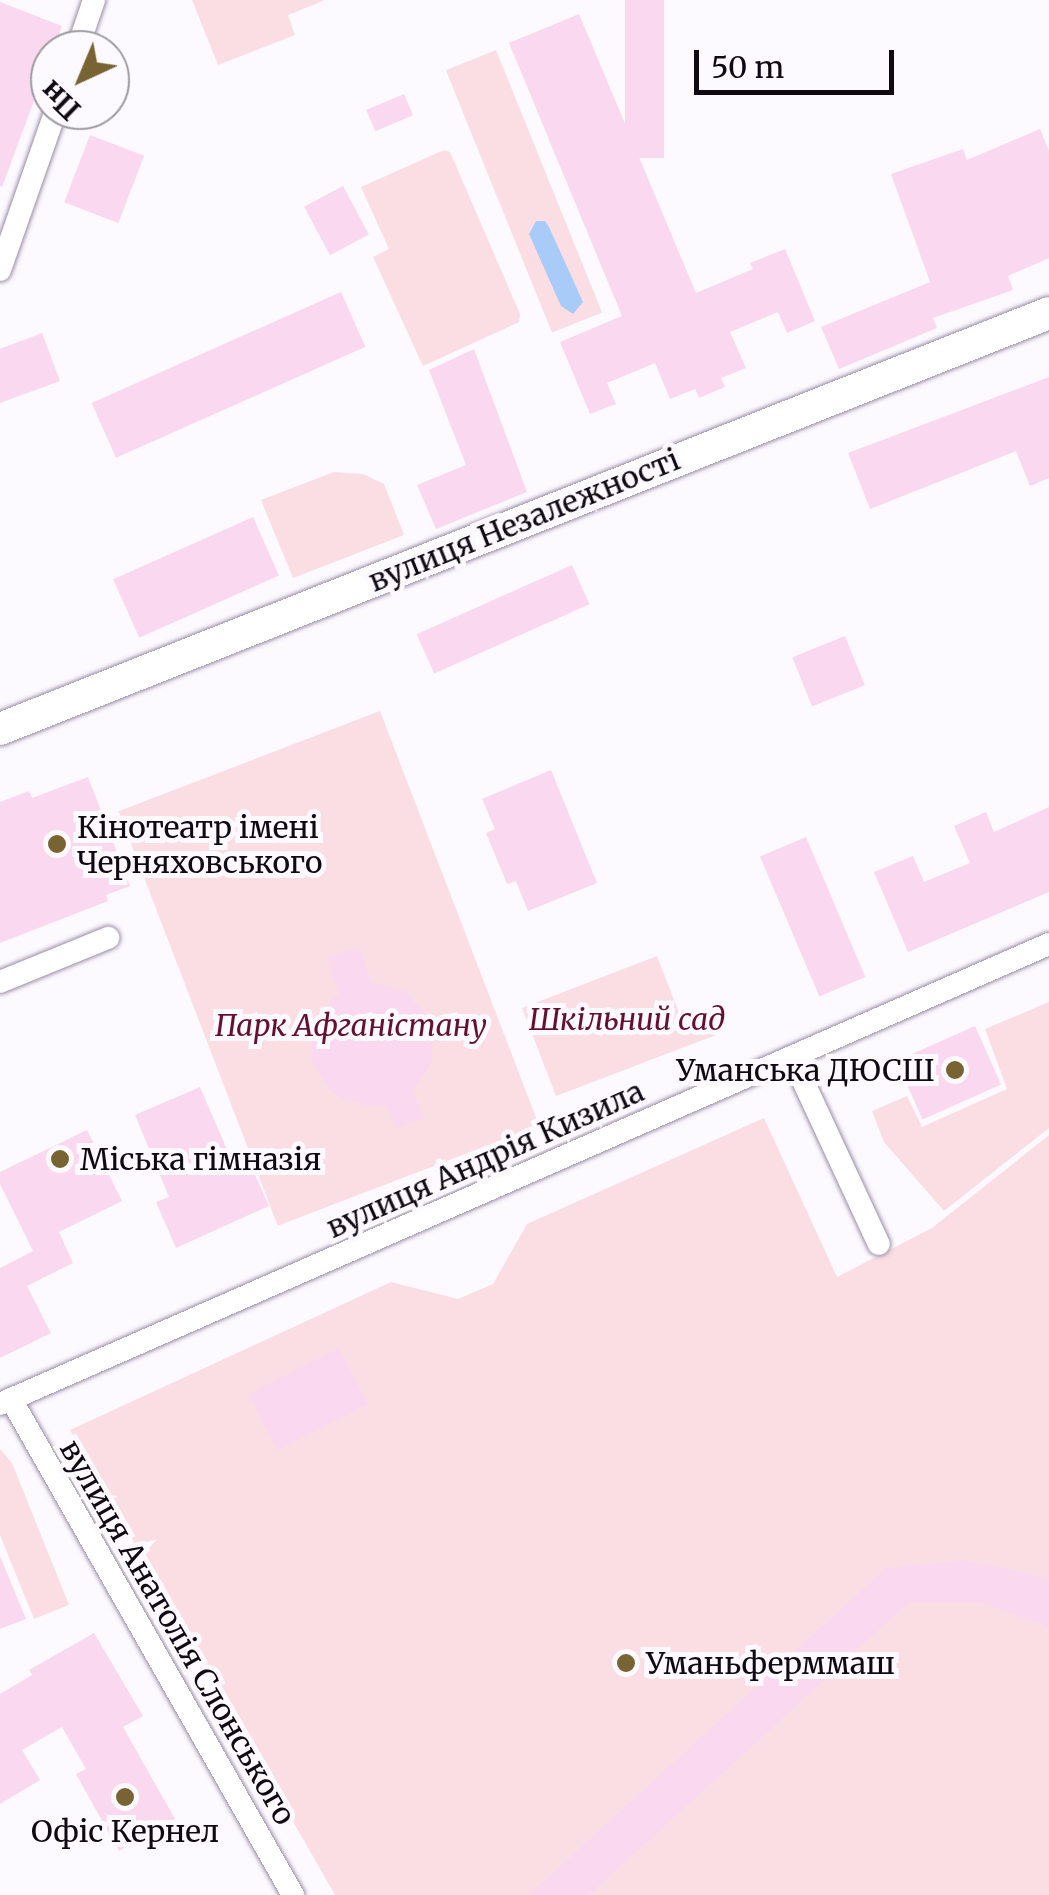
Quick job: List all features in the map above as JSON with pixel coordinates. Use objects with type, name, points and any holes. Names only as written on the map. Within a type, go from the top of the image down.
[{"type":"main road","name":"вулиця Незалежності","points":[[0,729],[1049,313]]},
{"type":"street","points":[[84,30],[94,0]]},
{"type":"street","points":[[0,270],[49,130]]},
{"type":"street","points":[[0,982],[108,938]]},
{"type":"street","name":"вулиця Андрія Кизила","points":[[6,1401],[1049,944]]},
{"type":"street","points":[[792,1056],[878,1244]]},
{"type":"street","name":"вулиця Анатолія Слонського","points":[[6,1401],[293,1895]]},
{"type":"green space","points":[[192,0],[325,0],[288,15],[295,35],[218,65]]},
{"type":"green space","points":[[496,50],[602,312],[552,333],[446,70]]},
{"type":"green space","points":[[444,150],[450,152],[520,314],[519,322],[423,366],[373,257],[389,249],[361,187]]},
{"type":"green space","points":[[334,472],[363,474],[384,484],[404,535],[293,578],[261,500]]},
{"type":"green space","name":"Парк Афганістану","points":[[380,711],[539,1126],[278,1226],[119,811]]},
{"type":"green space","name":"Шкільний сад","points":[[657,956],[681,1018],[706,1009],[716,1035],[556,1096],[522,1008]]},
{"type":"green space","points":[[1049,1002],[1049,1128],[944,1211],[884,1142],[872,1111],[907,1096],[922,1127],[1007,1089],[985,1029]]},
{"type":"green space","name":"Уманьферммаш","points":[[764,1118],[837,1277],[932,1228],[1049,1135],[1049,1895],[335,1895],[70,1430],[391,1282],[458,1299],[493,1284],[527,1224]]},
{"type":"green space","points":[[0,1449],[12,1463],[69,1605],[34,1619],[0,1535]]},
{"type":"water","points":[[536,221],[545,221],[549,227],[583,302],[573,314],[561,306],[529,234]]},
{"type":"building","points":[[625,0],[664,0],[664,158],[625,158]]},
{"type":"building","points":[[0,2],[62,26],[61,30],[30,30],[30,112],[0,186]]},
{"type":"building","points":[[579,14],[696,293],[753,269],[750,263],[785,249],[815,321],[787,333],[778,312],[730,332],[746,368],[721,378],[725,387],[699,398],[695,389],[670,399],[655,363],[607,383],[616,404],[590,414],[560,342],[622,316],[509,43]]},
{"type":"building","points":[[404,94],[413,115],[375,131],[366,110]]},
{"type":"building","points":[[1040,129],[1049,151],[1049,258],[1008,276],[1013,290],[933,318],[937,328],[839,369],[821,327],[930,282],[891,174],[963,149],[967,160]]},
{"type":"building","points":[[90,135],[144,156],[118,223],[64,202]]},
{"type":"building","points":[[343,186],[369,235],[330,255],[304,207]]},
{"type":"building","points":[[341,292],[365,347],[116,458],[92,403]]},
{"type":"building","points":[[42,333],[60,381],[0,403],[0,349]]},
{"type":"building","points":[[474,349],[527,492],[436,529],[417,485],[466,465],[429,370]]},
{"type":"building","points":[[1049,377],[1049,478],[1030,486],[1016,451],[870,509],[848,453]]},
{"type":"building","points":[[253,517],[279,575],[139,638],[113,579]]},
{"type":"building","points":[[572,565],[589,604],[434,673],[417,634]]},
{"type":"building","points":[[845,636],[865,685],[812,706],[792,657]]},
{"type":"building","points":[[551,770],[597,883],[528,911],[516,881],[507,884],[486,833],[495,829],[482,799]]},
{"type":"building","name":"Кінотеатр імені Черняховського","points":[[88,777],[130,886],[106,895],[108,901],[0,943],[0,802],[29,791],[32,798]]},
{"type":"building","points":[[1049,807],[1049,892],[908,952],[874,872],[913,856],[924,882],[970,863],[954,826],[986,812],[994,832]]},
{"type":"building","points":[[806,837],[865,977],[819,996],[760,857]]},
{"type":"building","points":[[359,947],[371,982],[404,991],[426,1014],[432,1029],[432,1061],[413,1092],[424,1118],[396,1129],[387,1105],[371,1107],[340,1098],[328,1088],[312,1060],[312,1028],[319,1013],[339,993],[327,957]]},
{"type":"building","points":[[975,1026],[1001,1084],[922,1119],[896,1061]]},
{"type":"building","points":[[200,1087],[235,1168],[249,1161],[269,1206],[176,1248],[156,1202],[169,1197],[135,1115]]},
{"type":"building","points":[[87,1130],[122,1201],[59,1232],[73,1263],[27,1286],[51,1333],[0,1358],[0,1268],[33,1251],[0,1184],[0,1172]]},
{"type":"building","points":[[339,1348],[368,1404],[277,1450],[248,1394]]},
{"type":"building","points":[[0,1556],[26,1619],[0,1629]]},
{"type":"building","points":[[965,1560],[1049,1578],[1049,1627],[982,1603],[908,1603],[589,1895],[529,1895],[886,1568]]},
{"type":"building","points":[[94,1633],[143,1716],[123,1727],[175,1819],[119,1851],[76,1774],[86,1769],[62,1727],[22,1750],[40,1780],[0,1804],[0,1694],[32,1675],[29,1670]]},
{"type":"place","name":"Кінотеатр імені Черняховського","points":[[57,844]]},
{"type":"place","name":"Уманська ДЮСШ","points":[[955,1070]]},
{"type":"place","name":"Міська гімназія","points":[[60,1159]]},
{"type":"place","name":"Уманьферммаш","points":[[626,1663]]},
{"type":"place","name":"Офіс Кернел","points":[[125,1797]]}]
